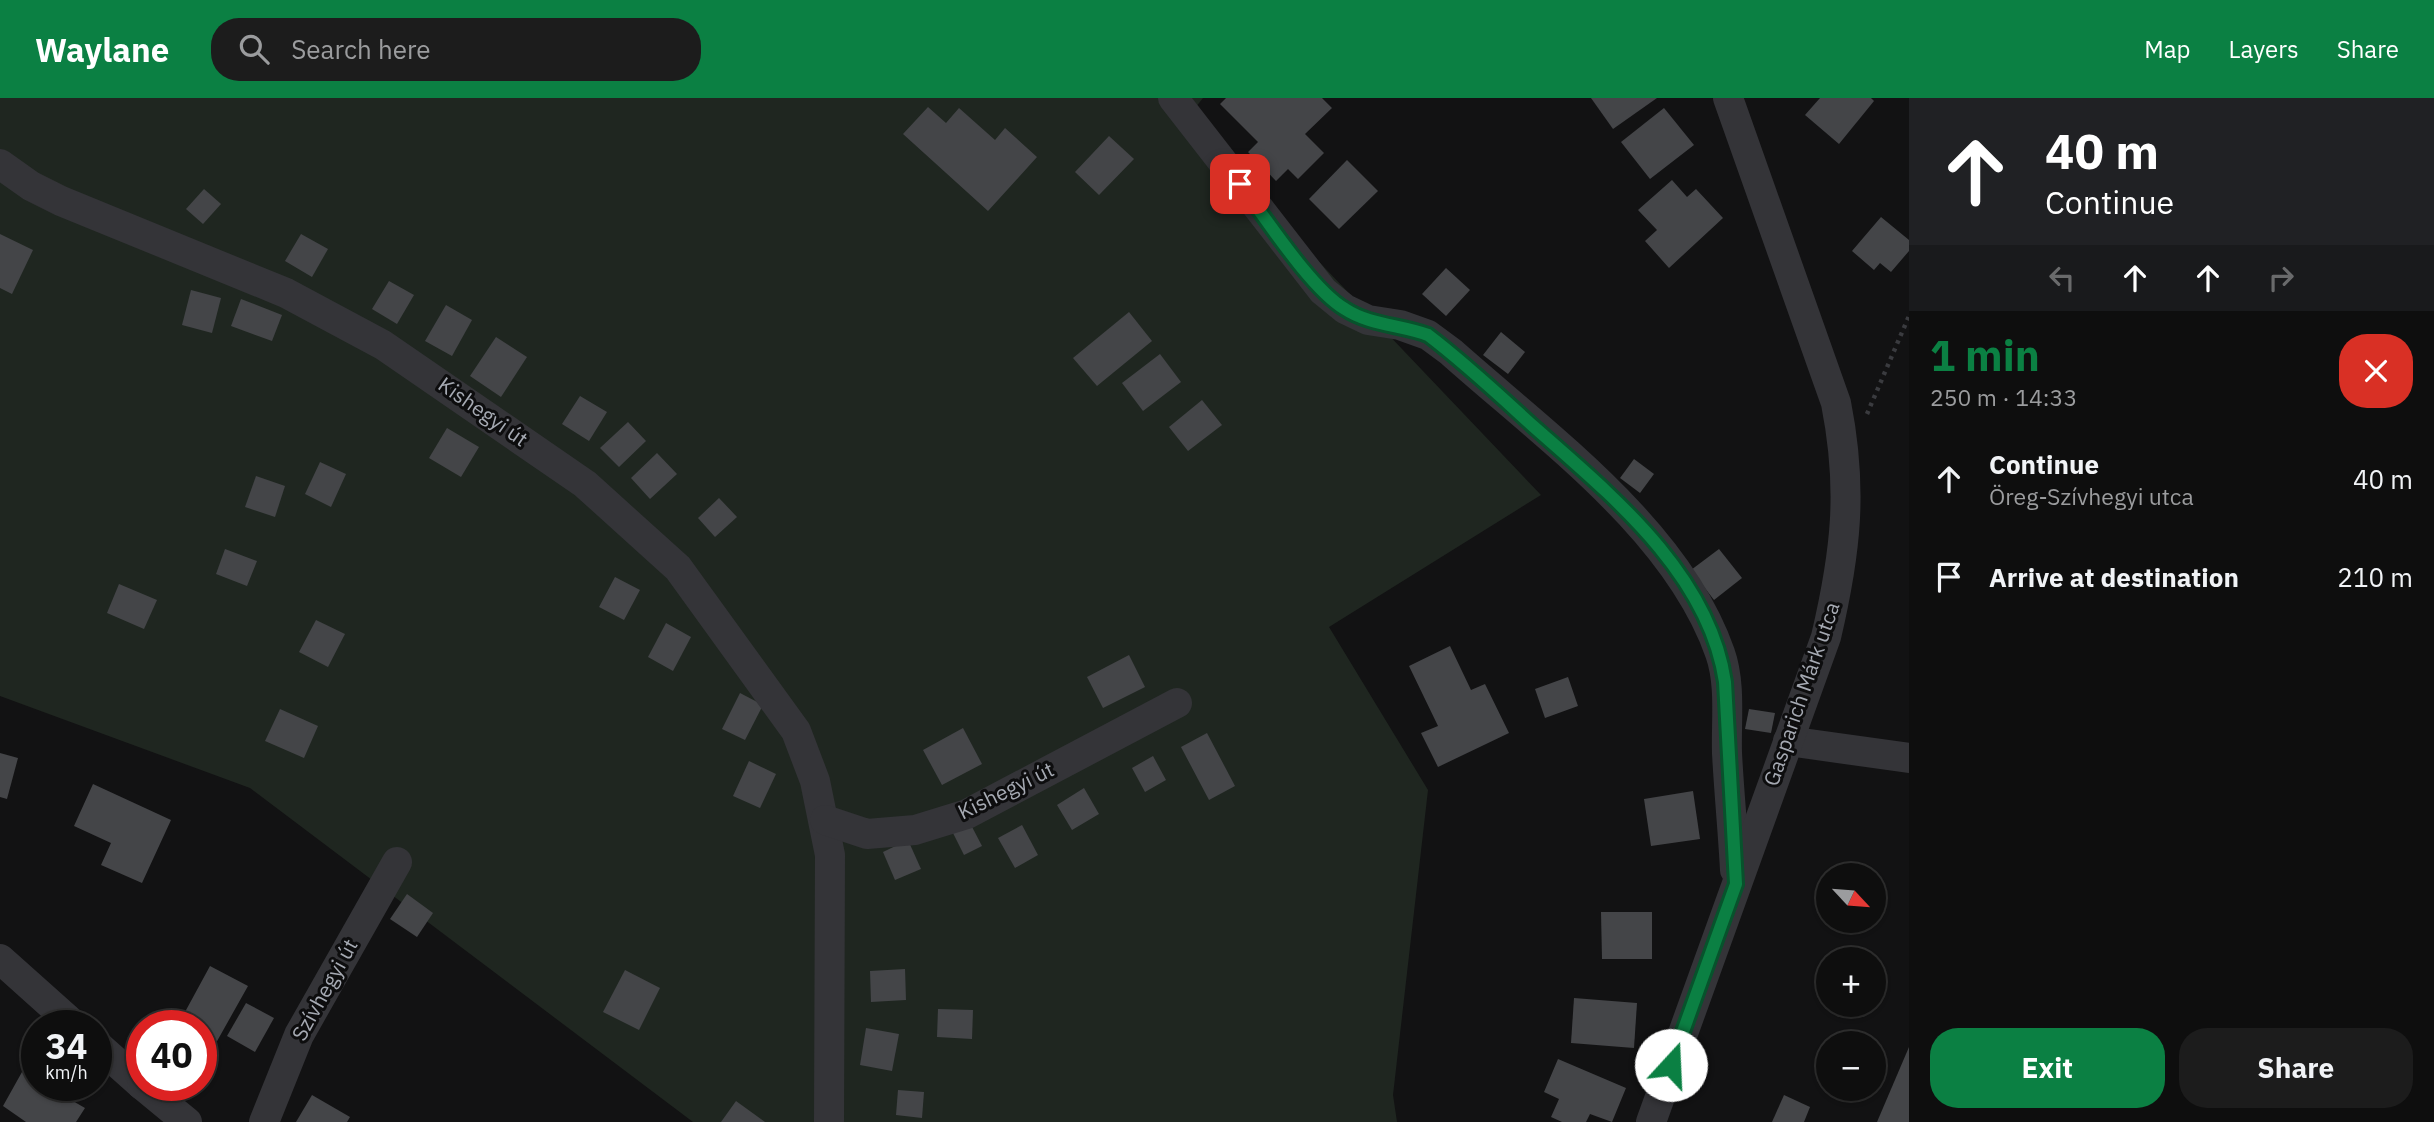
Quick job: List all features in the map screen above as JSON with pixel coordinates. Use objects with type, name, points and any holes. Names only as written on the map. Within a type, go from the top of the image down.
[{"type":"street","points":[[1173,98],[1323,292],[1345,309],[1368,320],[1400,325],[1428,335],[1451,352],[1587,473],[1646,531],[1679,575],[1721,655],[1728,719],[1736,884]]},
{"type":"street","name":"Gasparich Márk utca","points":[[1651,1122],[1826,637],[1838,585],[1847,497],[1845,451],[1836,402],[1728,98]]},
{"type":"street","name":"Kishegyi út","points":[[0,163],[31,186],[61,201],[286,293],[332,316],[432,377],[585,484],[678,568],[796,732],[815,781],[830,855],[829,1122]]},
{"type":"street","name":"Kishegyi út","points":[[825,820],[866,834],[915,830],[967,814],[1177,703]]},
{"type":"street","points":[[1788,741],[1909,758]]},
{"type":"street","name":"Szívhegyi út","points":[[264,1122],[299,1035],[397,862]]},
{"type":"street","points":[[0,959],[57,1010]]},
{"type":"street","points":[[112,1058],[126,1071]]},
{"type":"street","points":[[161,1101],[187,1122]]},
{"type":"path","points":[[1845,451],[1869,412],[1909,316]]},
{"type":"shaded area","points":[[0,98],[1203,98],[1185,121],[1541,495],[1329,627],[1428,790],[1393,1095],[1397,1122],[693,1122],[250,788],[0,696]]},
{"type":"building","points":[[1226,98],[1322,98],[1332,108],[1305,134],[1324,153],[1298,179],[1288,169],[1276,181],[1248,152],[1258,142],[1220,104]]},
{"type":"building","points":[[1591,98],[1657,98],[1613,129]]},
{"type":"building","points":[[1820,98],[1871,98],[1874,101],[1839,144],[1805,115]]},
{"type":"building","points":[[928,107],[946,123],[959,108],[995,140],[1005,128],[1037,157],[988,211],[903,134]]},
{"type":"building","points":[[1664,108],[1694,145],[1650,179],[1621,142]]},
{"type":"building","points":[[1109,136],[1134,159],[1099,195],[1075,172]]},
{"type":"building","points":[[1347,160],[1378,191],[1339,229],[1309,199]]},
{"type":"building","points":[[1672,180],[1687,197],[1696,189],[1723,218],[1669,268],[1645,241],[1657,230],[1638,210]]},
{"type":"building","points":[[204,189],[221,204],[203,224],[186,209]]},
{"type":"building","points":[[1881,217],[1909,240],[1909,251],[1891,272],[1880,263],[1874,270],[1852,251]]},
{"type":"building","points":[[0,234],[33,250],[12,294],[0,288]]},
{"type":"building","points":[[301,234],[328,249],[312,277],[285,261]]},
{"type":"building","points":[[1446,268],[1470,290],[1446,316],[1422,294]]},
{"type":"building","points":[[389,281],[414,295],[397,324],[372,309]]},
{"type":"building","points":[[191,290],[221,298],[212,333],[182,325]]},
{"type":"building","points":[[241,299],[282,315],[272,341],[231,326]]},
{"type":"building","points":[[446,305],[472,320],[452,356],[425,341]]},
{"type":"building","points":[[1129,312],[1152,341],[1097,386],[1073,358]]},
{"type":"building","points":[[1501,332],[1525,352],[1508,374],[1483,355]]},
{"type":"building","points":[[496,337],[527,357],[501,397],[470,376]]},
{"type":"building","points":[[1160,354],[1181,382],[1143,411],[1122,383]]},
{"type":"building","points":[[580,396],[607,412],[589,441],[562,424]]},
{"type":"building","points":[[1202,400],[1222,425],[1188,451],[1169,427]]},
{"type":"building","points":[[628,422],[646,441],[619,467],[600,448]]},
{"type":"building","points":[[447,428],[479,447],[461,477],[429,458]]},
{"type":"building","points":[[657,453],[677,474],[650,499],[631,478]]},
{"type":"building","points":[[1634,459],[1654,474],[1640,493],[1620,478]]},
{"type":"building","points":[[320,462],[346,474],[331,507],[305,494]]},
{"type":"building","points":[[256,476],[285,486],[275,517],[245,507]]},
{"type":"building","points":[[719,498],[737,517],[715,537],[698,518]]},
{"type":"building","points":[[225,549],[257,561],[247,586],[216,574]]},
{"type":"building","points":[[1719,549],[1742,578],[1714,600],[1691,570]]},
{"type":"building","points":[[615,577],[640,590],[624,620],[599,607]]},
{"type":"building","points":[[119,584],[157,600],[144,629],[107,613]]},
{"type":"building","points":[[316,620],[345,634],[328,667],[299,652]]},
{"type":"building","points":[[666,623],[691,637],[673,671],[648,657]]},
{"type":"building","points":[[1450,646],[1471,690],[1485,684],[1509,733],[1438,767],[1421,733],[1438,726],[1409,666]]},
{"type":"building","points":[[1129,655],[1145,687],[1103,708],[1087,677]]},
{"type":"building","points":[[1568,677],[1578,706],[1545,718],[1535,689]]},
{"type":"building","points":[[740,693],[763,705],[745,740],[722,729]]},
{"type":"building","points":[[280,709],[318,726],[304,758],[265,741]]},
{"type":"building","points":[[1749,709],[1775,713],[1771,733],[1745,729]]},
{"type":"building","points":[[963,728],[982,764],[942,785],[923,750]]},
{"type":"building","points":[[1207,733],[1235,786],[1209,800],[1181,747]]},
{"type":"building","points":[[0,753],[18,758],[7,799],[0,797]]},
{"type":"building","points":[[1153,756],[1166,780],[1145,792],[1132,768]]},
{"type":"building","points":[[749,761],[776,774],[760,808],[733,796]]},
{"type":"building","points":[[93,784],[171,820],[142,883],[101,865],[111,843],[74,826]]},
{"type":"building","points":[[1084,788],[1099,814],[1072,830],[1057,805]]},
{"type":"building","points":[[1693,791],[1700,839],[1651,846],[1644,799]]},
{"type":"building","points":[[970,823],[982,846],[964,855],[953,833]]},
{"type":"building","points":[[1022,825],[1038,855],[1015,868],[998,838]]},
{"type":"building","points":[[908,840],[921,869],[895,880],[883,852]]},
{"type":"building","points":[[407,894],[433,913],[417,937],[390,919]]},
{"type":"building","points":[[1601,912],[1652,912],[1652,959],[1602,959]]},
{"type":"building","points":[[210,966],[248,986],[217,1041],[217,1010],[186,1010]]},
{"type":"building","points":[[905,969],[906,1000],[871,1002],[870,971]]},
{"type":"building","points":[[625,970],[660,988],[639,1030],[603,1012]]},
{"type":"building","points":[[1574,998],[1637,1003],[1634,1048],[1571,1043]]},
{"type":"building","points":[[246,1003],[274,1018],[255,1052],[227,1036]]},
{"type":"building","points":[[938,1009],[973,1010],[972,1039],[937,1037]]},
{"type":"building","points":[[866,1028],[899,1034],[892,1071],[860,1065]]},
{"type":"building","points":[[1909,1047],[1909,1122],[1877,1122]]},
{"type":"building","points":[[1558,1059],[1626,1088],[1612,1122],[1590,1114],[1586,1122],[1562,1122],[1551,1117],[1559,1099],[1544,1092]]},
{"type":"building","points":[[21,1074],[21,1101],[73,1101],[85,1108],[76,1122],[26,1122],[3,1106]]},
{"type":"building","points":[[898,1090],[924,1092],[922,1118],[896,1115]]},
{"type":"building","points":[[312,1095],[350,1117],[347,1122],[296,1122]]},
{"type":"building","points":[[1784,1095],[1810,1107],[1804,1122],[1772,1122]]},
{"type":"building","points":[[736,1101],[765,1122],[721,1122]]},
{"type":"route","points":[[1240,184],[1323,292],[1345,309],[1368,320],[1400,325],[1428,335],[1451,352],[1587,473],[1646,531],[1679,575],[1707,625],[1721,655],[1725,682],[1736,884],[1671,1065]]}]
